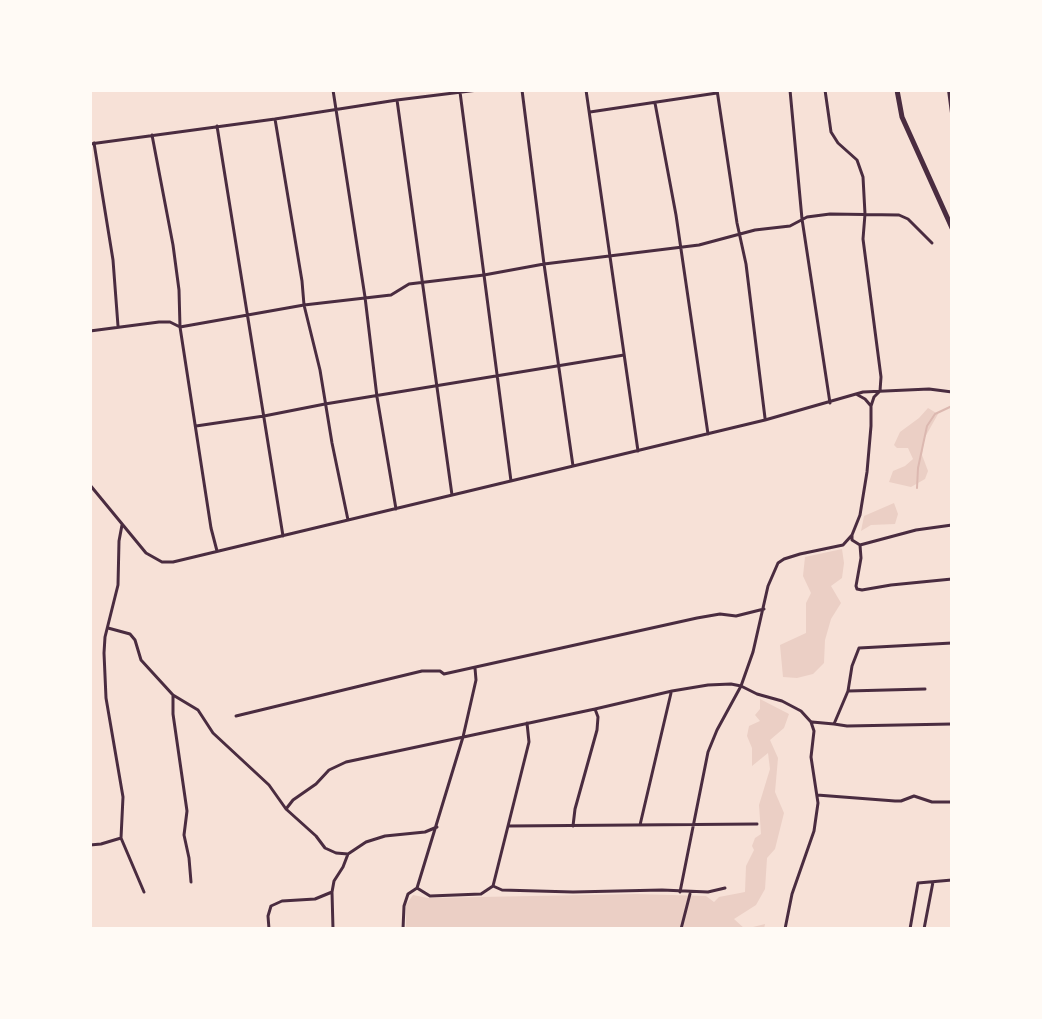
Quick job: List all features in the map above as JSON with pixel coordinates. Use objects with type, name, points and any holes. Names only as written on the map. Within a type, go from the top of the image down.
[{"type":"main road","points":[[897,90],[902,117],[952,228]]},
{"type":"street","points":[[333,90],[396,509]]},
{"type":"street","points":[[118,327],[113,260],[92,144],[478,90]]},
{"type":"street","points":[[522,90],[573,466]]},
{"type":"street","points":[[586,90],[638,451]]},
{"type":"street","points":[[790,90],[802,219],[830,403]]},
{"type":"street","points":[[680,892],[708,752],[741,686],[753,652],[768,586],[778,563],[800,554],[843,545],[852,535],[860,515],[867,472],[871,406],[880,391],[881,377],[863,239],[862,171],[854,156],[838,143],[831,132],[825,90]]},
{"type":"street","points":[[949,90],[952,113]]},
{"type":"street","points":[[590,112],[717,91],[746,264],[765,420]]},
{"type":"street","points":[[460,92],[511,481]]},
{"type":"street","points":[[397,100],[452,495]]},
{"type":"street","points":[[655,103],[676,215],[708,434]]},
{"type":"street","points":[[275,119],[304,305],[320,370],[348,520]]},
{"type":"street","points":[[217,126],[283,536]]},
{"type":"street","points":[[152,135],[173,245],[180,327],[217,551]]},
{"type":"street","points":[[90,331],[170,322],[180,327],[304,305],[391,295],[409,284],[699,245],[755,230],[790,226],[812,216],[830,214],[899,215],[912,222],[932,243]]},
{"type":"street","points":[[196,426],[624,355]]},
{"type":"street","points":[[90,485],[146,553],[162,562],[173,562],[765,420],[869,391],[929,389],[952,392]]},
{"type":"street","points":[[856,394],[871,406]]},
{"type":"street","points":[[122,525],[118,585],[104,653],[105,683],[123,797],[121,838],[144,892]]},
{"type":"street","points":[[852,535],[852,540],[860,545],[916,530],[952,525]]},
{"type":"street","points":[[860,545],[861,558],[855,581],[857,589],[952,579]]},
{"type":"street","points":[[236,716],[398,676],[425,671],[444,674],[697,618],[720,614],[736,616],[764,609]]},
{"type":"street","points":[[108,628],[130,634],[141,660],[173,695],[198,710],[213,733],[269,785],[286,809],[325,848],[348,854]]},
{"type":"street","points":[[834,724],[848,691],[859,648],[952,643]]},
{"type":"street","points":[[403,929],[404,906],[408,894],[417,888],[463,737],[476,680],[475,667]]},
{"type":"street","points":[[286,809],[329,770],[346,762],[672,691],[708,685],[741,686],[801,711],[814,731],[811,757],[818,803],[814,831],[792,894],[785,929]]},
{"type":"street","points":[[848,691],[925,689]]},
{"type":"street","points":[[640,825],[672,691]]},
{"type":"street","points":[[173,695],[187,811],[184,835],[191,882]]},
{"type":"street","points":[[573,826],[597,730],[595,709]]},
{"type":"street","points":[[811,722],[847,726],[952,724]]},
{"type":"street","points":[[417,888],[430,896],[481,894],[493,886],[529,742],[527,723]]},
{"type":"street","points":[[817,795],[895,801],[914,796],[932,802],[952,802]]},
{"type":"street","points":[[508,826],[757,824]]},
{"type":"street","points":[[333,929],[334,881],[348,854],[366,842],[385,836],[425,832],[437,827]]},
{"type":"street","points":[[90,845],[121,838]]},
{"type":"street","points":[[910,929],[918,883],[952,880]]},
{"type":"street","points":[[924,929],[933,882]]},
{"type":"street","points":[[493,886],[515,891],[716,892],[725,888]]},
{"type":"street","points":[[269,929],[271,906],[282,901],[315,899],[332,892]]},
{"type":"street","points":[[681,929],[690,892]]},
{"type":"shaded area","points":[[928,408],[938,414],[924,439],[922,455],[928,471],[925,479],[911,487],[889,482],[893,471],[913,459],[908,448],[894,445],[900,432]]},
{"type":"shaded area","points":[[894,503],[898,514],[895,524],[871,525],[861,531],[864,516]]},
{"type":"shaded area","points":[[842,549],[842,578],[831,586],[841,603],[831,619],[825,640],[824,663],[813,674],[783,677],[780,645],[806,633],[806,603],[811,593],[803,576],[805,557]]},
{"type":"shaded area","points":[[760,699],[789,714],[784,728],[770,740],[778,758],[775,792],[784,813],[775,849],[767,858],[765,889],[756,905],[734,919],[745,929],[406,929],[406,905],[413,895],[428,898],[636,894],[706,896],[714,902],[719,897],[745,892],[746,866],[754,850],[755,838],[761,834],[759,805],[770,769],[768,753],[752,766],[752,748],[747,736],[749,726],[760,721],[755,715],[760,709]]},
{"type":"shaded area","points":[[765,924],[764,929],[745,929]]},
{"type":"waterway","points":[[917,488],[927,426],[935,414],[952,406]]}]
